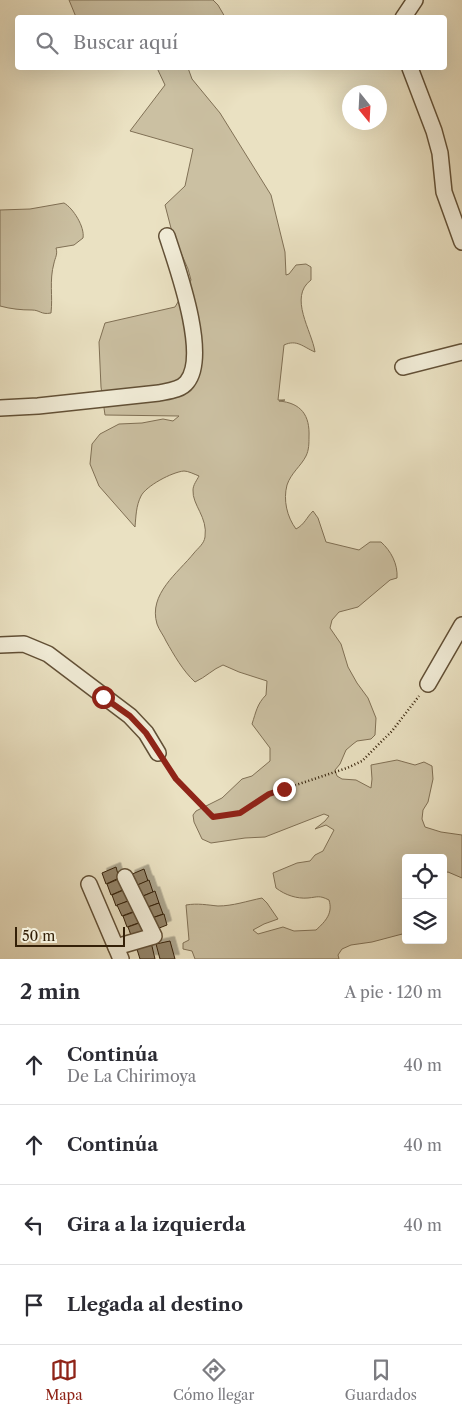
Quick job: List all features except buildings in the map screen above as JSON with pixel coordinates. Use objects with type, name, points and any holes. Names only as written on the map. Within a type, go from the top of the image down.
[{"type":"street","points":[[405,15],[415,0]]},
{"type":"street","points":[[411,70],[434,131],[440,153],[444,192],[462,242]]},
{"type":"street","points":[[0,408],[38,406],[159,393],[175,390],[186,383],[192,374],[195,344],[188,303],[167,236]]},
{"type":"street","points":[[403,368],[462,352]]},
{"type":"street","points":[[428,684],[462,625]]},
{"type":"street","points":[[0,645],[24,644],[48,654],[130,716],[146,733],[158,753]]},
{"type":"street","points":[[89,884],[119,953],[154,936],[125,877]]},
{"type":"path","points":[[158,753],[176,779],[213,817],[240,813],[269,794],[362,761],[392,731],[428,684]]},
{"type":"shaded area","points":[[69,0],[213,0],[224,15],[75,15]]},
{"type":"shaded area","points":[[158,70],[189,70],[192,79],[220,113],[271,195],[285,252],[286,275],[296,265],[306,264],[311,267],[311,280],[304,287],[301,305],[315,352],[296,343],[284,345],[278,400],[285,400],[279,401],[298,407],[306,416],[309,429],[307,454],[287,485],[286,502],[290,519],[296,529],[313,511],[318,518],[326,542],[359,550],[370,542],[381,542],[388,549],[395,563],[397,578],[390,580],[358,607],[339,612],[332,620],[330,628],[341,644],[348,667],[368,698],[376,718],[375,735],[371,739],[357,741],[346,750],[335,770],[337,776],[342,779],[356,780],[371,788],[371,765],[397,760],[415,765],[424,762],[432,766],[433,779],[422,819],[425,827],[441,832],[462,835],[462,878],[447,872],[447,854],[402,854],[402,934],[351,945],[342,949],[338,955],[339,959],[195,959],[192,951],[183,949],[183,943],[189,940],[186,905],[224,906],[262,898],[278,919],[253,930],[258,934],[283,927],[294,931],[316,930],[328,916],[330,909],[329,900],[323,897],[300,898],[283,893],[276,888],[273,873],[297,863],[310,861],[315,855],[323,851],[334,830],[326,825],[315,829],[329,816],[324,814],[265,837],[211,843],[202,839],[194,822],[193,815],[196,811],[222,798],[242,779],[252,776],[270,761],[270,748],[252,724],[259,705],[266,695],[267,681],[223,665],[195,682],[179,663],[157,624],[155,613],[161,594],[173,576],[201,546],[204,539],[204,523],[193,496],[194,486],[199,476],[186,471],[179,472],[160,480],[148,488],[139,500],[135,527],[99,486],[90,464],[92,444],[100,434],[119,424],[142,423],[163,419],[173,421],[179,416],[105,415],[101,387],[99,342],[105,323],[175,307],[191,280],[172,232],[165,205],[185,186],[193,149],[130,131],[165,85]]},
{"type":"shaded area","points":[[64,203],[78,218],[83,238],[74,245],[56,248],[57,254],[52,276],[51,313],[0,306],[0,210],[30,209]]},
{"type":"route","points":[[103,697],[130,716],[146,733],[176,779],[213,817],[240,813],[269,794],[284,789]]}]
